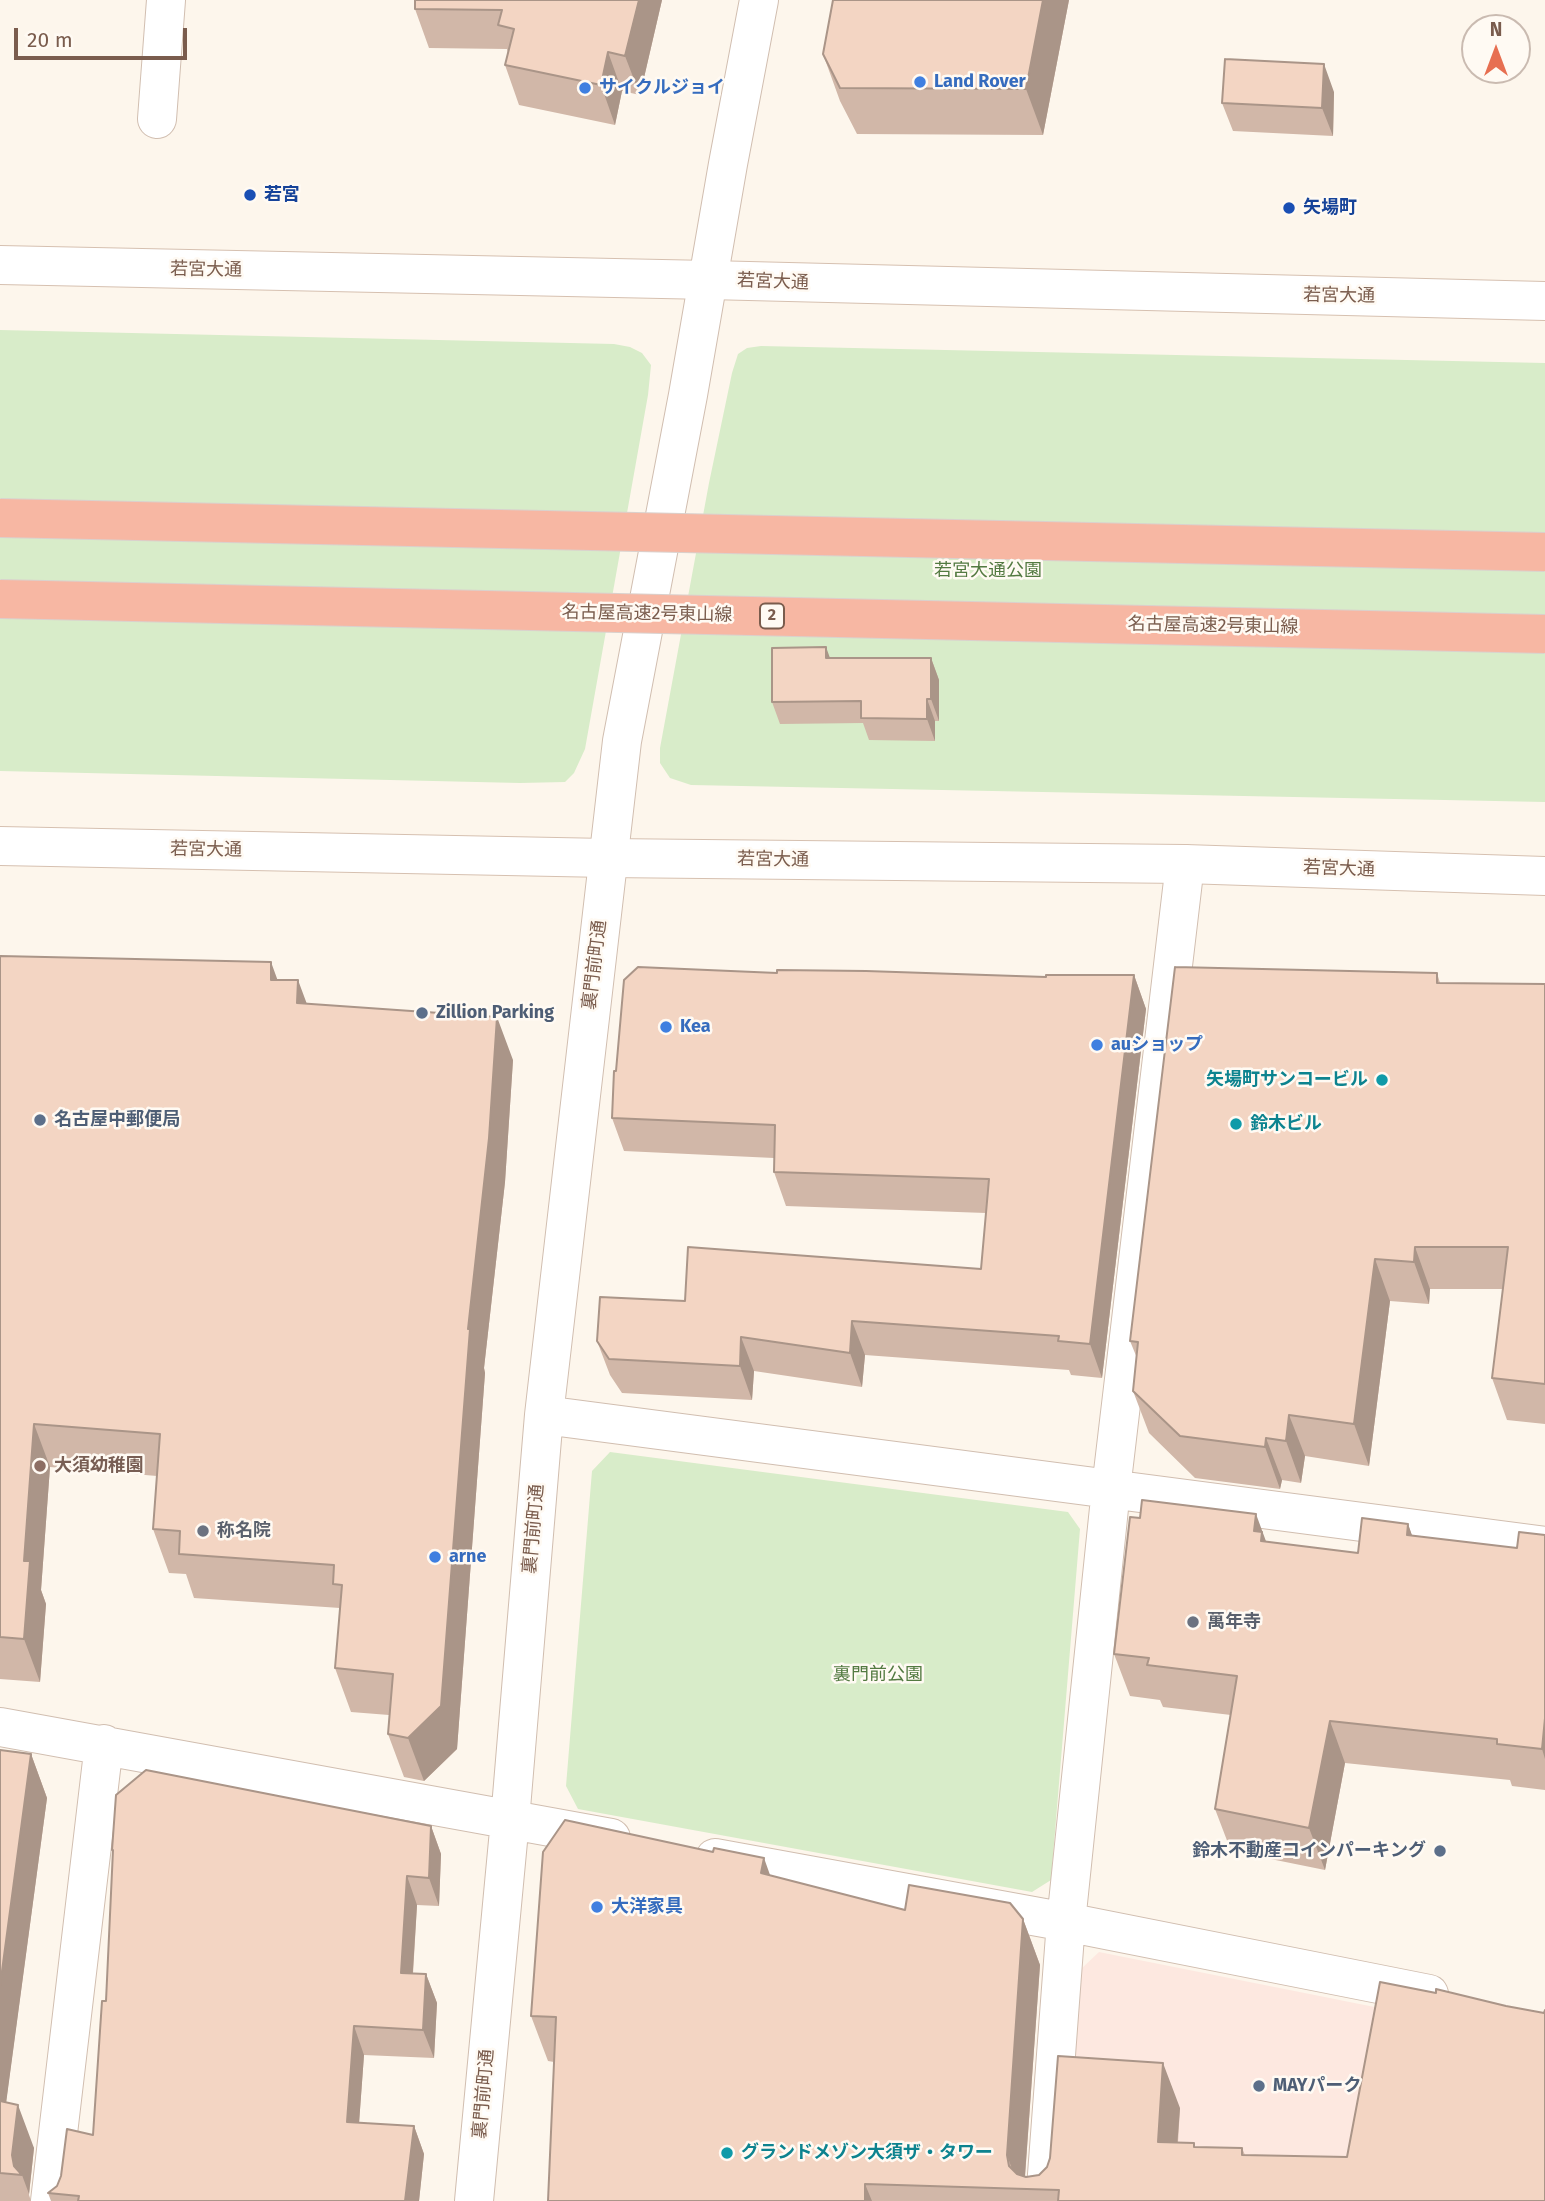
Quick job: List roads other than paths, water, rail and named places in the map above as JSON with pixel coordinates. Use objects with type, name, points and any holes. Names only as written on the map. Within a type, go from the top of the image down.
[{"type":"highway","points":[[0,518],[1545,552]]},
{"type":"highway","name":"名古屋高速2号東山線","points":[[0,599],[1545,634]]},
{"type":"street","points":[[158,119],[166,0]]},
{"type":"street","name":"裏門前町通","points":[[474,2201],[544,1415],[622,741],[760,0]]},
{"type":"street","name":"若宮大通","points":[[0,265],[1545,301]]},
{"type":"street","name":"若宮大通","points":[[0,846],[607,858],[1185,864],[1545,876]]},
{"type":"street","points":[[1045,2201],[1066,1922],[1111,1489],[1185,864]]},
{"type":"street","points":[[544,1415],[1545,1546]]},
{"type":"street","points":[[0,1727],[646,1845]]},
{"type":"street","points":[[50,2201],[104,1744]]},
{"type":"street","points":[[686,1852],[1066,1922],[1465,2001]]},
{"type":"place","name":"Land Rover","points":[[920,82]]},
{"type":"place","name":"サイクルジョイ","points":[[585,88]]},
{"type":"place","name":"若宮","points":[[250,195]]},
{"type":"place","name":"矢場町","points":[[1289,208]]},
{"type":"place","name":"Zillion Parking","points":[[422,1013]]},
{"type":"place","name":"Kea","points":[[666,1027]]},
{"type":"place","name":"auショップ","points":[[1097,1045]]},
{"type":"place","name":"矢場町サンコービル","points":[[1382,1080]]},
{"type":"place","name":"名古屋中郵便局","points":[[40,1120]]},
{"type":"place","name":"鈴木ビル","points":[[1236,1124]]},
{"type":"place","name":"大須幼稚園","points":[[40,1466]]},
{"type":"place","name":"称名院","points":[[203,1531]]},
{"type":"place","name":"arne","points":[[435,1557]]},
{"type":"place","name":"萬年寺","points":[[1193,1622]]},
{"type":"place","name":"鈴木不動産コインパーキング","points":[[1440,1851]]},
{"type":"place","name":"大洋家具","points":[[597,1907]]},
{"type":"place","name":"MAYパーク","points":[[1259,2086]]},
{"type":"place","name":"グランドメゾン大須ザ・タワー","points":[[727,2153]]},
{"type":"park label","name":"若宮大通公園","points":[[988,571]]},
{"type":"park label","name":"裏門前公園","points":[[878,1675]]}]
